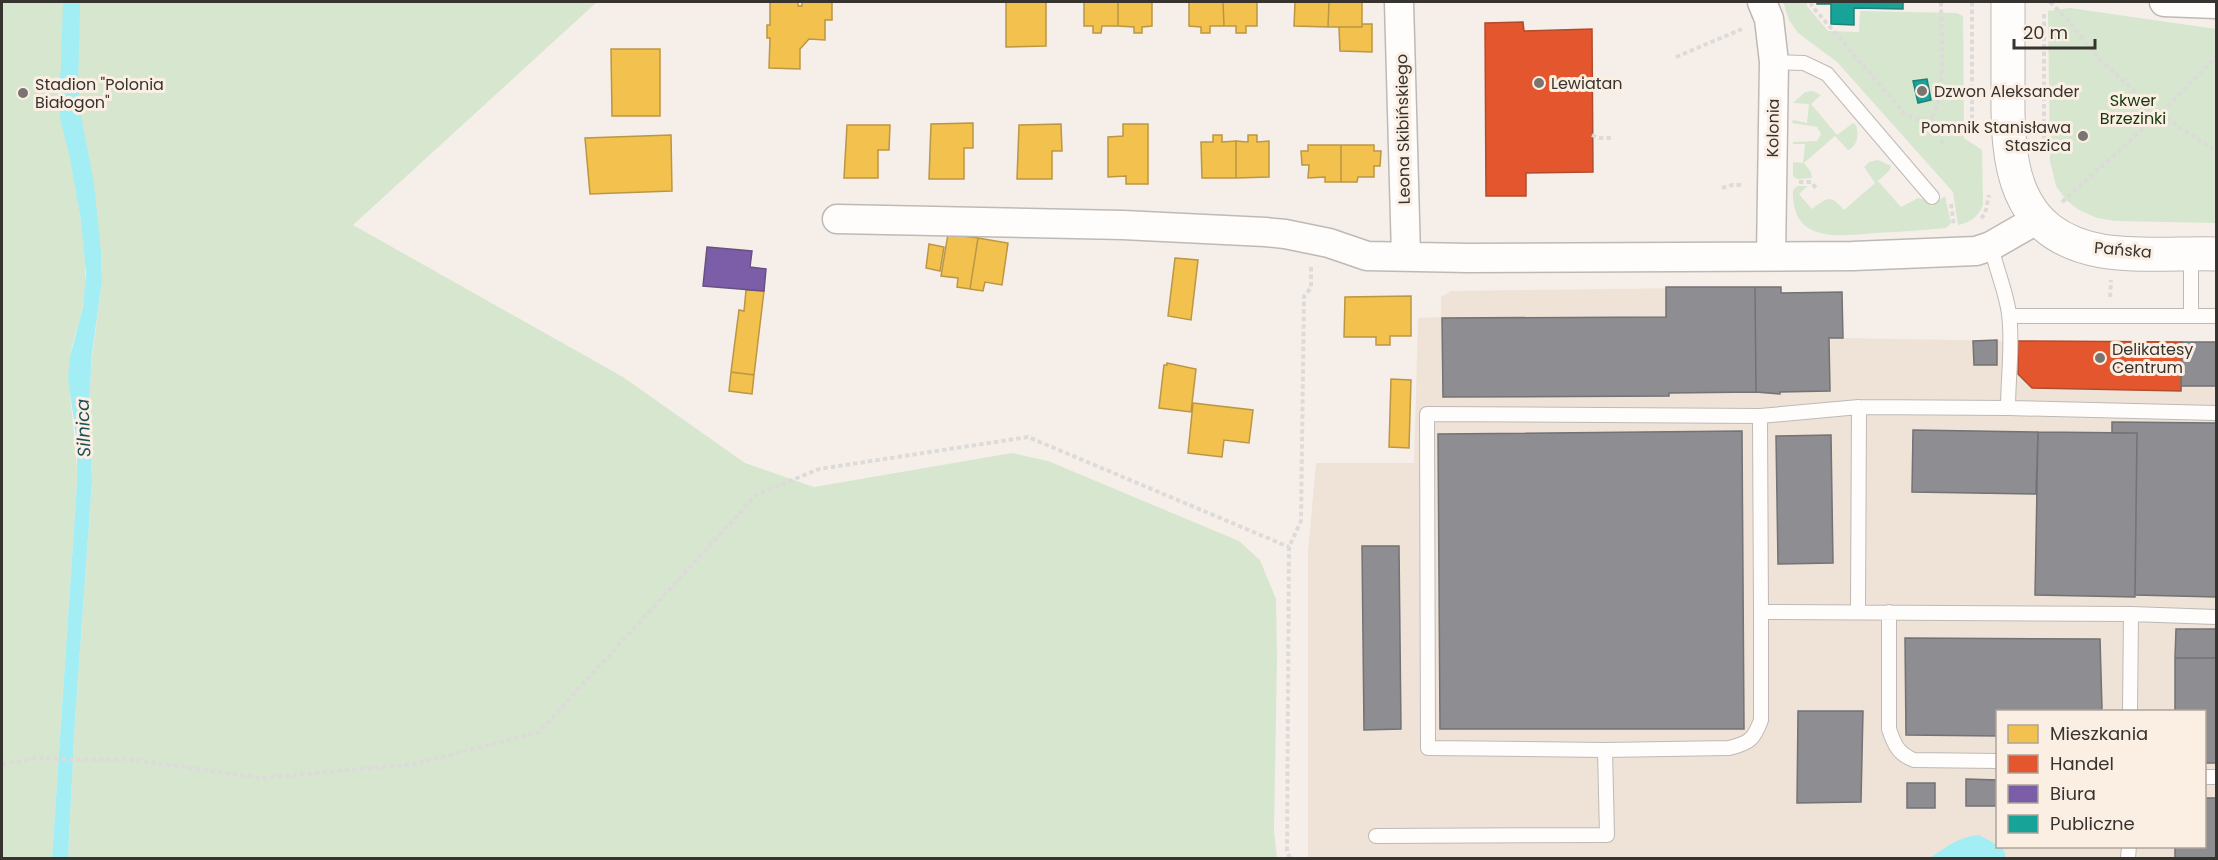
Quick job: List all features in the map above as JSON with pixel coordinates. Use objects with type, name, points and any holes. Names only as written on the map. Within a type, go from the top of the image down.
[{"type":"main road","points":[[2008,2],[2007,132],[2010,158],[2026,202],[2056,206]]},
{"type":"main road","name":"Pańska","points":[[2056,206],[2068,240],[2095,249],[2112,252],[2204,254]]},
{"type":"street","name":"Leona Skibińskiego","points":[[1399,2],[1406,256]]},
{"type":"street","points":[[2164,2],[2217,4]]},
{"type":"street","name":"Kolonia","points":[[1756,13],[1769,20],[1774,62],[1772,256]]},
{"type":"street","points":[[837,219],[1123,225],[1265,232],[1329,243],[1367,256],[1480,258],[1772,256],[1976,252],[1991,246],[2056,206]]},
{"type":"lane","points":[[1774,62],[1804,63],[1827,74],[1932,197]]},
{"type":"lane","points":[[1991,246],[2010,316],[2008,408]]},
{"type":"lane","points":[[2191,316],[2204,254]]},
{"type":"lane","points":[[2010,316],[2217,316]]},
{"type":"lane","points":[[1858,612],[1859,407]]},
{"type":"lane","points":[[1760,416],[1761,720],[1755,735],[1745,744],[1729,748],[1605,750],[1428,748],[1427,414],[1760,416],[1859,407],[2008,408],[2217,414]]},
{"type":"lane","points":[[1761,612],[2131,614],[2217,617]]},
{"type":"lane","points":[[1889,612],[1889,729],[1894,745],[1902,756],[1914,760],[1996,760]]},
{"type":"lane","points":[[2130,710],[2131,614]]},
{"type":"lane","points":[[1376,836],[1607,835],[1605,750]]},
{"type":"path","points":[[1811,2],[1812,6],[1904,113],[1922,121],[1931,118],[1935,113],[1941,95],[1941,2]]},
{"type":"path","points":[[1972,2],[1972,54]]},
{"type":"path","points":[[2050,2],[2069,21],[2097,56],[2160,114],[2217,151]]},
{"type":"path","points":[[1676,57],[1756,13]]},
{"type":"path","points":[[2044,14],[2045,162]]},
{"type":"path","points":[[2056,206],[2160,114],[2217,57]]},
{"type":"path","points":[[1931,118],[1942,137],[1942,148]]},
{"type":"path","points":[[1592,135],[1599,138],[1614,138]]},
{"type":"path","points":[[1789,182],[1811,182],[1816,188]]},
{"type":"path","points":[[1722,188],[1732,184],[1753,185]]},
{"type":"path","points":[[1290,858],[1287,850],[1289,547],[1301,521],[1304,296],[1311,288],[1311,239]]},
{"type":"path","points":[[2,764],[40,758],[125,759],[262,778],[415,764],[539,732],[756,495],[819,469],[1028,437],[1289,547]]},
{"type":"shaded area","points":[[1781,287],[1781,293],[1842,292],[1843,338],[2018,341],[2018,374],[2032,388],[2180,391],[2182,342],[2216,342],[2216,858],[1308,858],[1308,552],[1316,463],[1414,463],[1418,318],[1441,317],[1441,297],[1451,291]]},
{"type":"green space","points":[[2,2],[597,2],[353,225],[623,377],[745,463],[814,487],[1012,453],[1048,461],[1239,541],[1260,560],[1276,599],[1274,831],[1277,858],[68,858],[92,481],[89,404],[92,357],[102,281],[101,253],[75,186],[85,260],[85,290],[72,346],[69,375],[77,483],[52,858],[2,858]]},
{"type":"green space","points":[[1783,2],[1807,2],[1807,6],[1828,31],[1859,32],[1860,11],[1957,13],[1963,16],[1964,138],[1982,150],[1983,205],[1974,218],[1958,225],[1953,192],[1837,62],[1798,33],[1789,20]]},
{"type":"green space","name":"Skwer Brzezinki","points":[[2070,8],[2216,29],[2216,223],[2115,221],[2097,218],[2079,210],[2066,200],[2056,186],[2050,161],[2048,11]]},
{"type":"green space","points":[[1813,91],[1821,95],[1811,104],[1837,135],[1853,123],[1857,128],[1857,139],[1854,146],[1848,150],[1835,136],[1804,163],[1811,172],[1812,178],[1797,179],[1793,176],[1793,162],[1803,163],[1805,144],[1793,144],[1793,142],[1817,141],[1821,134],[1817,127],[1792,123],[1793,120],[1807,123],[1809,104],[1793,103],[1805,92]]},
{"type":"green space","points":[[1878,160],[1891,166],[1890,170],[1878,181],[1901,207],[1918,198],[1927,200],[1932,206],[1945,196],[1951,223],[1946,228],[1833,235],[1809,228],[1800,220],[1794,207],[1793,190],[1797,186],[1808,186],[1799,194],[1812,209],[1825,200],[1832,199],[1844,210],[1875,183],[1864,167],[1869,162]]},
{"type":"water","name":"Silnica","points":[[63,2],[80,2],[78,88],[94,184],[102,281],[92,353],[89,404],[92,481],[68,858],[52,858],[77,483],[77,444],[68,378],[70,357],[83,307],[86,273],[81,221],[70,158],[61,123],[58,96]]},
{"type":"water","points":[[1979,835],[1996,844],[1996,848],[2003,848],[2006,858],[1930,858],[1958,840]]},
{"type":"building: Mieszkania","points":[[770,2],[798,2],[798,6],[802,6],[802,2],[832,2],[832,20],[825,20],[825,40],[809,39],[800,49],[800,69],[769,68],[770,38],[767,38],[767,25],[770,25]]},
{"type":"building: Mieszkania","points":[[1006,2],[1046,2],[1046,46],[1006,47]]},
{"type":"building: Mieszkania","points":[[1084,2],[1118,2],[1118,26],[1102,26],[1101,33],[1093,33],[1093,26],[1084,26]]},
{"type":"building: Mieszkania","points":[[1118,2],[1152,2],[1152,26],[1142,27],[1142,33],[1134,33],[1134,27],[1118,26]]},
{"type":"building: Mieszkania","points":[[1189,2],[1223,2],[1224,26],[1210,26],[1210,33],[1201,33],[1201,27],[1189,26]]},
{"type":"building: Mieszkania","points":[[1223,2],[1257,2],[1257,26],[1246,26],[1246,33],[1236,33],[1236,26],[1224,26]]},
{"type":"building: Mieszkania","points":[[1295,2],[1329,2],[1328,27],[1294,26]]},
{"type":"building: Mieszkania","points":[[1329,2],[1362,2],[1362,27],[1328,27]]},
{"type":"building: Mieszkania","points":[[1362,24],[1372,24],[1372,52],[1340,51],[1339,27],[1362,27]]},
{"type":"building: Mieszkania","points":[[611,49],[660,49],[660,116],[612,116]]},
{"type":"building: Mieszkania","points":[[973,123],[973,148],[964,148],[964,179],[929,179],[931,124]]},
{"type":"building: Mieszkania","points":[[1061,124],[1062,151],[1052,151],[1052,179],[1017,179],[1019,125]]},
{"type":"building: Mieszkania","points":[[1123,124],[1148,124],[1148,184],[1126,184],[1126,176],[1108,177],[1108,137],[1123,136]]},
{"type":"building: Mieszkania","points":[[847,125],[890,125],[889,150],[878,150],[878,178],[844,178]]},
{"type":"building: Mieszkania","points":[[671,135],[672,191],[590,194],[585,138]]},
{"type":"building: Mieszkania","points":[[1213,135],[1222,135],[1222,142],[1236,141],[1236,178],[1202,178],[1201,142],[1213,142]]},
{"type":"building: Mieszkania","points":[[1248,135],[1257,135],[1257,142],[1269,141],[1269,177],[1236,178],[1236,141],[1248,142]]},
{"type":"building: Mieszkania","points":[[1308,145],[1341,145],[1341,182],[1325,182],[1325,177],[1308,178],[1309,165],[1302,165],[1301,151],[1308,151]]},
{"type":"building: Mieszkania","points":[[1341,145],[1374,145],[1374,151],[1381,151],[1380,166],[1374,166],[1374,177],[1358,177],[1357,182],[1341,182]]},
{"type":"building: Mieszkania","points":[[948,234],[978,238],[970,289],[957,287],[958,278],[941,276]]},
{"type":"building: Mieszkania","points":[[978,238],[1008,243],[1002,285],[985,282],[983,291],[970,289]]},
{"type":"building: Mieszkania","points":[[929,244],[944,247],[940,271],[926,268]]},
{"type":"building: Mieszkania","points":[[1175,258],[1198,260],[1191,320],[1168,316]]},
{"type":"building: Mieszkania","points":[[746,290],[764,291],[754,375],[731,372],[739,310],[744,311]]},
{"type":"building: Mieszkania","points":[[1411,296],[1411,336],[1390,336],[1390,345],[1376,345],[1376,337],[1344,337],[1345,297]]},
{"type":"building: Mieszkania","points":[[1167,363],[1196,369],[1191,412],[1159,408],[1164,365]]},
{"type":"building: Mieszkania","points":[[731,372],[754,375],[752,394],[729,391]]},
{"type":"building: Mieszkania","points":[[1391,379],[1411,380],[1409,448],[1389,447]]},
{"type":"building: Mieszkania","points":[[1193,403],[1253,410],[1249,443],[1224,440],[1222,457],[1188,453]]},
{"type":"building: Handel","name":"Lewiatan","points":[[1523,22],[1524,31],[1592,29],[1593,172],[1526,173],[1526,196],[1486,196],[1485,23]]},
{"type":"building: Handel","name":"Delikatesy Centrum","points":[[2018,341],[2182,342],[2181,391],[2032,388],[2018,374]]},
{"type":"building: Biura","points":[[707,247],[752,251],[750,267],[766,269],[764,291],[703,286]]},
{"type":"building: Publiczne","points":[[1817,2],[1903,2],[1903,9],[1854,8],[1854,25],[1831,24],[1831,4],[1817,4]]},
{"type":"building: Publiczne","name":"Dzwon Aleksander","points":[[1927,79],[1931,100],[1918,103],[1913,81]]},
{"type":"building: Przemysł","points":[[1666,287],[1755,287],[1756,392],[1669,393],[1669,396],[1443,397],[1442,318],[1666,317]]},
{"type":"building: Przemysł","points":[[1755,287],[1781,287],[1781,293],[1842,292],[1843,338],[1829,338],[1830,391],[1780,392],[1780,394],[1756,392]]},
{"type":"building: Przemysł","points":[[1997,340],[1997,365],[1974,365],[1973,341]]},
{"type":"building: Przemysł","points":[[2182,342],[2216,342],[2216,386],[2181,386]]},
{"type":"building: Przemysł","points":[[2112,422],[2216,423],[2216,597],[2135,595],[2137,433],[2112,433]]},
{"type":"building: Przemysł","points":[[1913,430],[2038,432],[2036,494],[1912,492]]},
{"type":"building: Przemysł","points":[[1742,431],[1744,729],[1440,729],[1438,434]]},
{"type":"building: Przemysł","points":[[2038,432],[2137,433],[2135,597],[2035,595]]},
{"type":"building: Przemysł","points":[[1831,435],[1833,563],[1778,564],[1776,436]]},
{"type":"building: Przemysł","points":[[1362,546],[1399,546],[1401,729],[1364,730]]},
{"type":"building: Przemysł","points":[[2176,629],[2216,629],[2216,658],[2175,658]]},
{"type":"building: Przemysł","points":[[1905,638],[2100,639],[2101,710],[1996,710],[1996,736],[1906,735]]},
{"type":"building: Przemysł","points":[[2175,658],[2216,658],[2216,763],[2206,763],[2206,710],[2175,710]]},
{"type":"building: Przemysł","points":[[1798,711],[1863,711],[1861,802],[1797,803]]},
{"type":"building: Przemysł","points":[[1966,779],[1996,780],[1996,806],[1966,806]]},
{"type":"building: Przemysł","points":[[1907,783],[1935,783],[1935,808],[1907,808]]},
{"type":"building: Przemysł","points":[[2206,798],[2216,798],[2216,858],[2175,858],[2175,848],[2206,848]]},
{"type":"place","name":"Lewiatan","points":[[1539,83]]},
{"type":"place","name":"Dzwon Aleksander","points":[[1922,91]]},
{"type":"place","name":"Stadion \"Polonia Białogon\"","points":[[23,93]]},
{"type":"place","name":"Pomnik Stanisława Staszica","points":[[2083,136]]},
{"type":"place","name":"Delikatesy Centrum","points":[[2100,358]]}]
